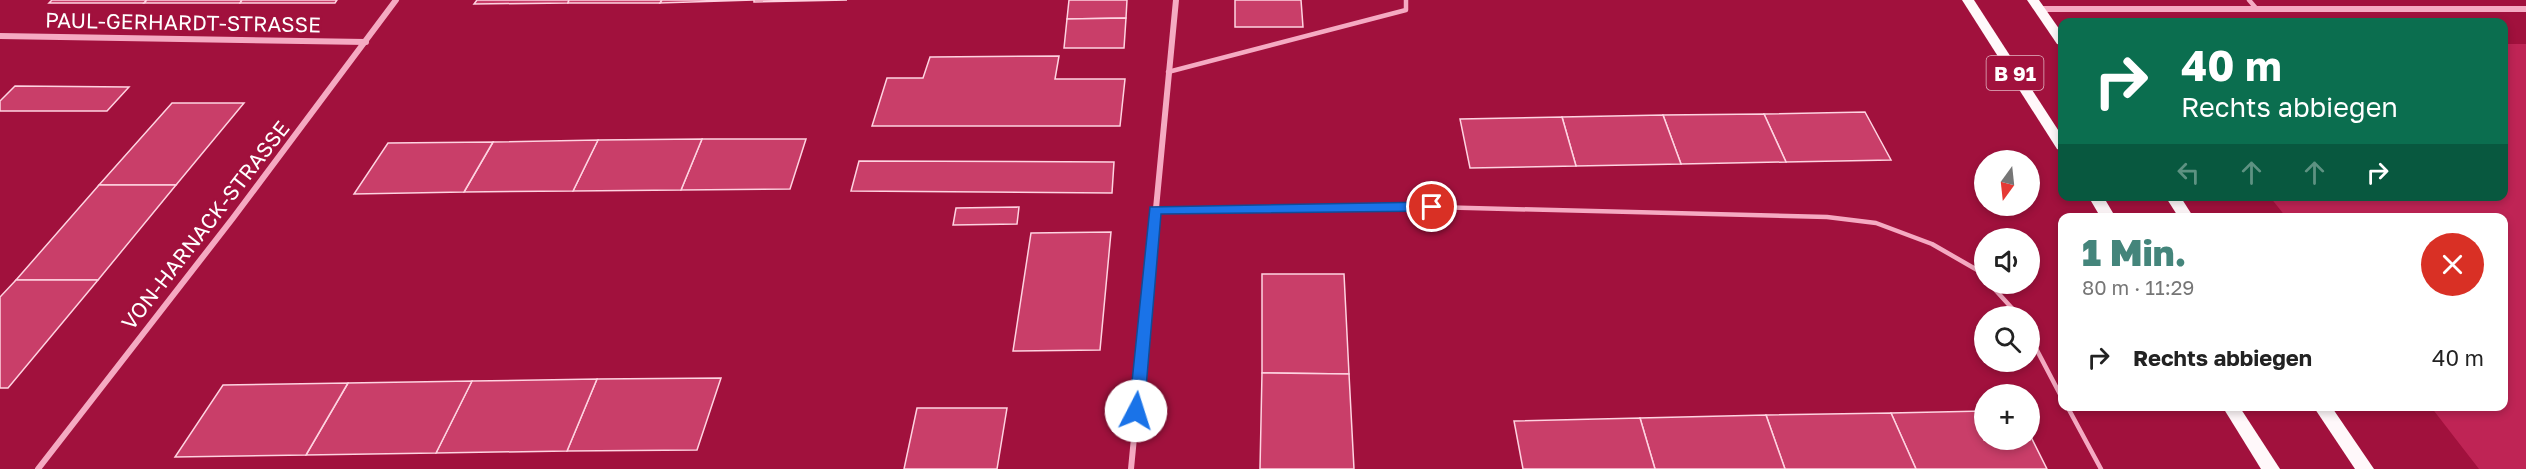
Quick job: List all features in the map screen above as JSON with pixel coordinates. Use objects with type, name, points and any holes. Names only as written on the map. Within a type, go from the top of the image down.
[{"type":"main road","name":"B 91","points":[[1968,0],[2058,140]]},
{"type":"main road","name":"B 91","points":[[2036,4],[2058,35]]},
{"type":"main road","points":[[2233,411],[2271,469]]},
{"type":"main road","points":[[2324,411],[2365,469]]},
{"type":"street","name":"VON-HARNACK-STRASSE","points":[[38,469],[396,0]]},
{"type":"street","points":[[1131,469],[1176,0]]},
{"type":"street","points":[[2036,4],[2526,9]]},
{"type":"street","name":"PAUL-GERHARDT-STRASSE","points":[[0,36],[366,42]]},
{"type":"lane","points":[[1168,72],[1407,10],[1406,0]]},
{"type":"lane","points":[[2249,0],[2255,6]]},
{"type":"lane","points":[[1155,210],[1432,207],[1827,217],[1876,223],[1932,244],[1974,268]]},
{"type":"lane","points":[[1999,294],[2010,306]]},
{"type":"lane","points":[[2040,356],[2058,390]]},
{"type":"lane","points":[[2070,411],[2101,469]]},
{"type":"shaded area","points":[[2508,44],[2526,44],[2526,469],[2479,469],[2434,411],[2508,411],[2508,213],[2283,213],[2273,201],[2508,201]]},
{"type":"building","points":[[52,0],[147,0],[144,3],[49,3]]},
{"type":"building","points":[[147,0],[242,0],[240,3],[144,3]]},
{"type":"building","points":[[242,0],[337,0],[335,3],[240,3]]},
{"type":"building","points":[[477,0],[569,0],[568,3],[474,4]]},
{"type":"building","points":[[569,0],[662,0],[660,3],[568,3]]},
{"type":"building","points":[[662,0],[754,0],[660,3]]},
{"type":"building","points":[[754,0],[847,0],[754,2]]},
{"type":"building","points":[[1069,0],[1127,0],[1126,18],[1067,19]]},
{"type":"building","points":[[1235,0],[1301,0],[1303,27],[1235,27]]},
{"type":"building","points":[[1126,18],[1124,48],[1064,48],[1067,19]]},
{"type":"building","points":[[1059,56],[1055,79],[1125,79],[1120,126],[872,126],[887,78],[923,78],[930,57]]},
{"type":"building","points":[[15,86],[129,87],[107,111],[0,111],[0,101]]},
{"type":"building","points":[[172,103],[244,103],[176,185],[99,185]]},
{"type":"building","points":[[1865,112],[1891,160],[1786,162],[1764,114]]},
{"type":"building","points":[[1764,114],[1786,162],[1681,164],[1663,115]]},
{"type":"building","points":[[1663,115],[1681,164],[1576,166],[1562,117]]},
{"type":"building","points":[[1562,117],[1576,166],[1470,168],[1460,119]]},
{"type":"building","points":[[702,139],[806,139],[790,189],[681,190]]},
{"type":"building","points":[[702,139],[681,190],[573,191],[598,140]]},
{"type":"building","points":[[598,140],[573,191],[464,192],[493,142]]},
{"type":"building","points":[[493,142],[464,192],[354,194],[388,143]]},
{"type":"building","points":[[859,161],[1114,162],[1112,193],[851,191]]},
{"type":"building","points":[[99,185],[176,185],[98,280],[16,280]]},
{"type":"building","points":[[1019,207],[1017,224],[953,225],[956,208]]},
{"type":"building","points":[[1111,232],[1100,350],[1013,351],[1031,233]]},
{"type":"building","points":[[1262,274],[1344,274],[1349,374],[1262,373]]},
{"type":"building","points":[[16,280],[98,280],[8,388],[0,388],[0,297]]},
{"type":"building","points":[[1262,373],[1349,374],[1354,469],[1260,469]]},
{"type":"building","points":[[721,378],[697,450],[567,451],[597,379]]},
{"type":"building","points":[[597,379],[567,451],[436,453],[472,381]]},
{"type":"building","points":[[472,381],[436,453],[306,455],[348,383]]},
{"type":"building","points":[[348,383],[306,455],[175,457],[223,385]]},
{"type":"building","points":[[917,408],[1007,408],[997,469],[904,469]]},
{"type":"building","points":[[1974,411],[1974,450],[2038,450],[2047,469],[1916,469],[1891,413]]},
{"type":"building","points":[[1891,413],[1916,469],[1785,469],[1766,415]]},
{"type":"building","points":[[1766,415],[1785,469],[1655,469],[1640,418]]},
{"type":"building","points":[[1640,418],[1655,469],[1523,469],[1514,421]]},
{"type":"route","points":[[1136,411],[1155,210],[1432,207]]}]
